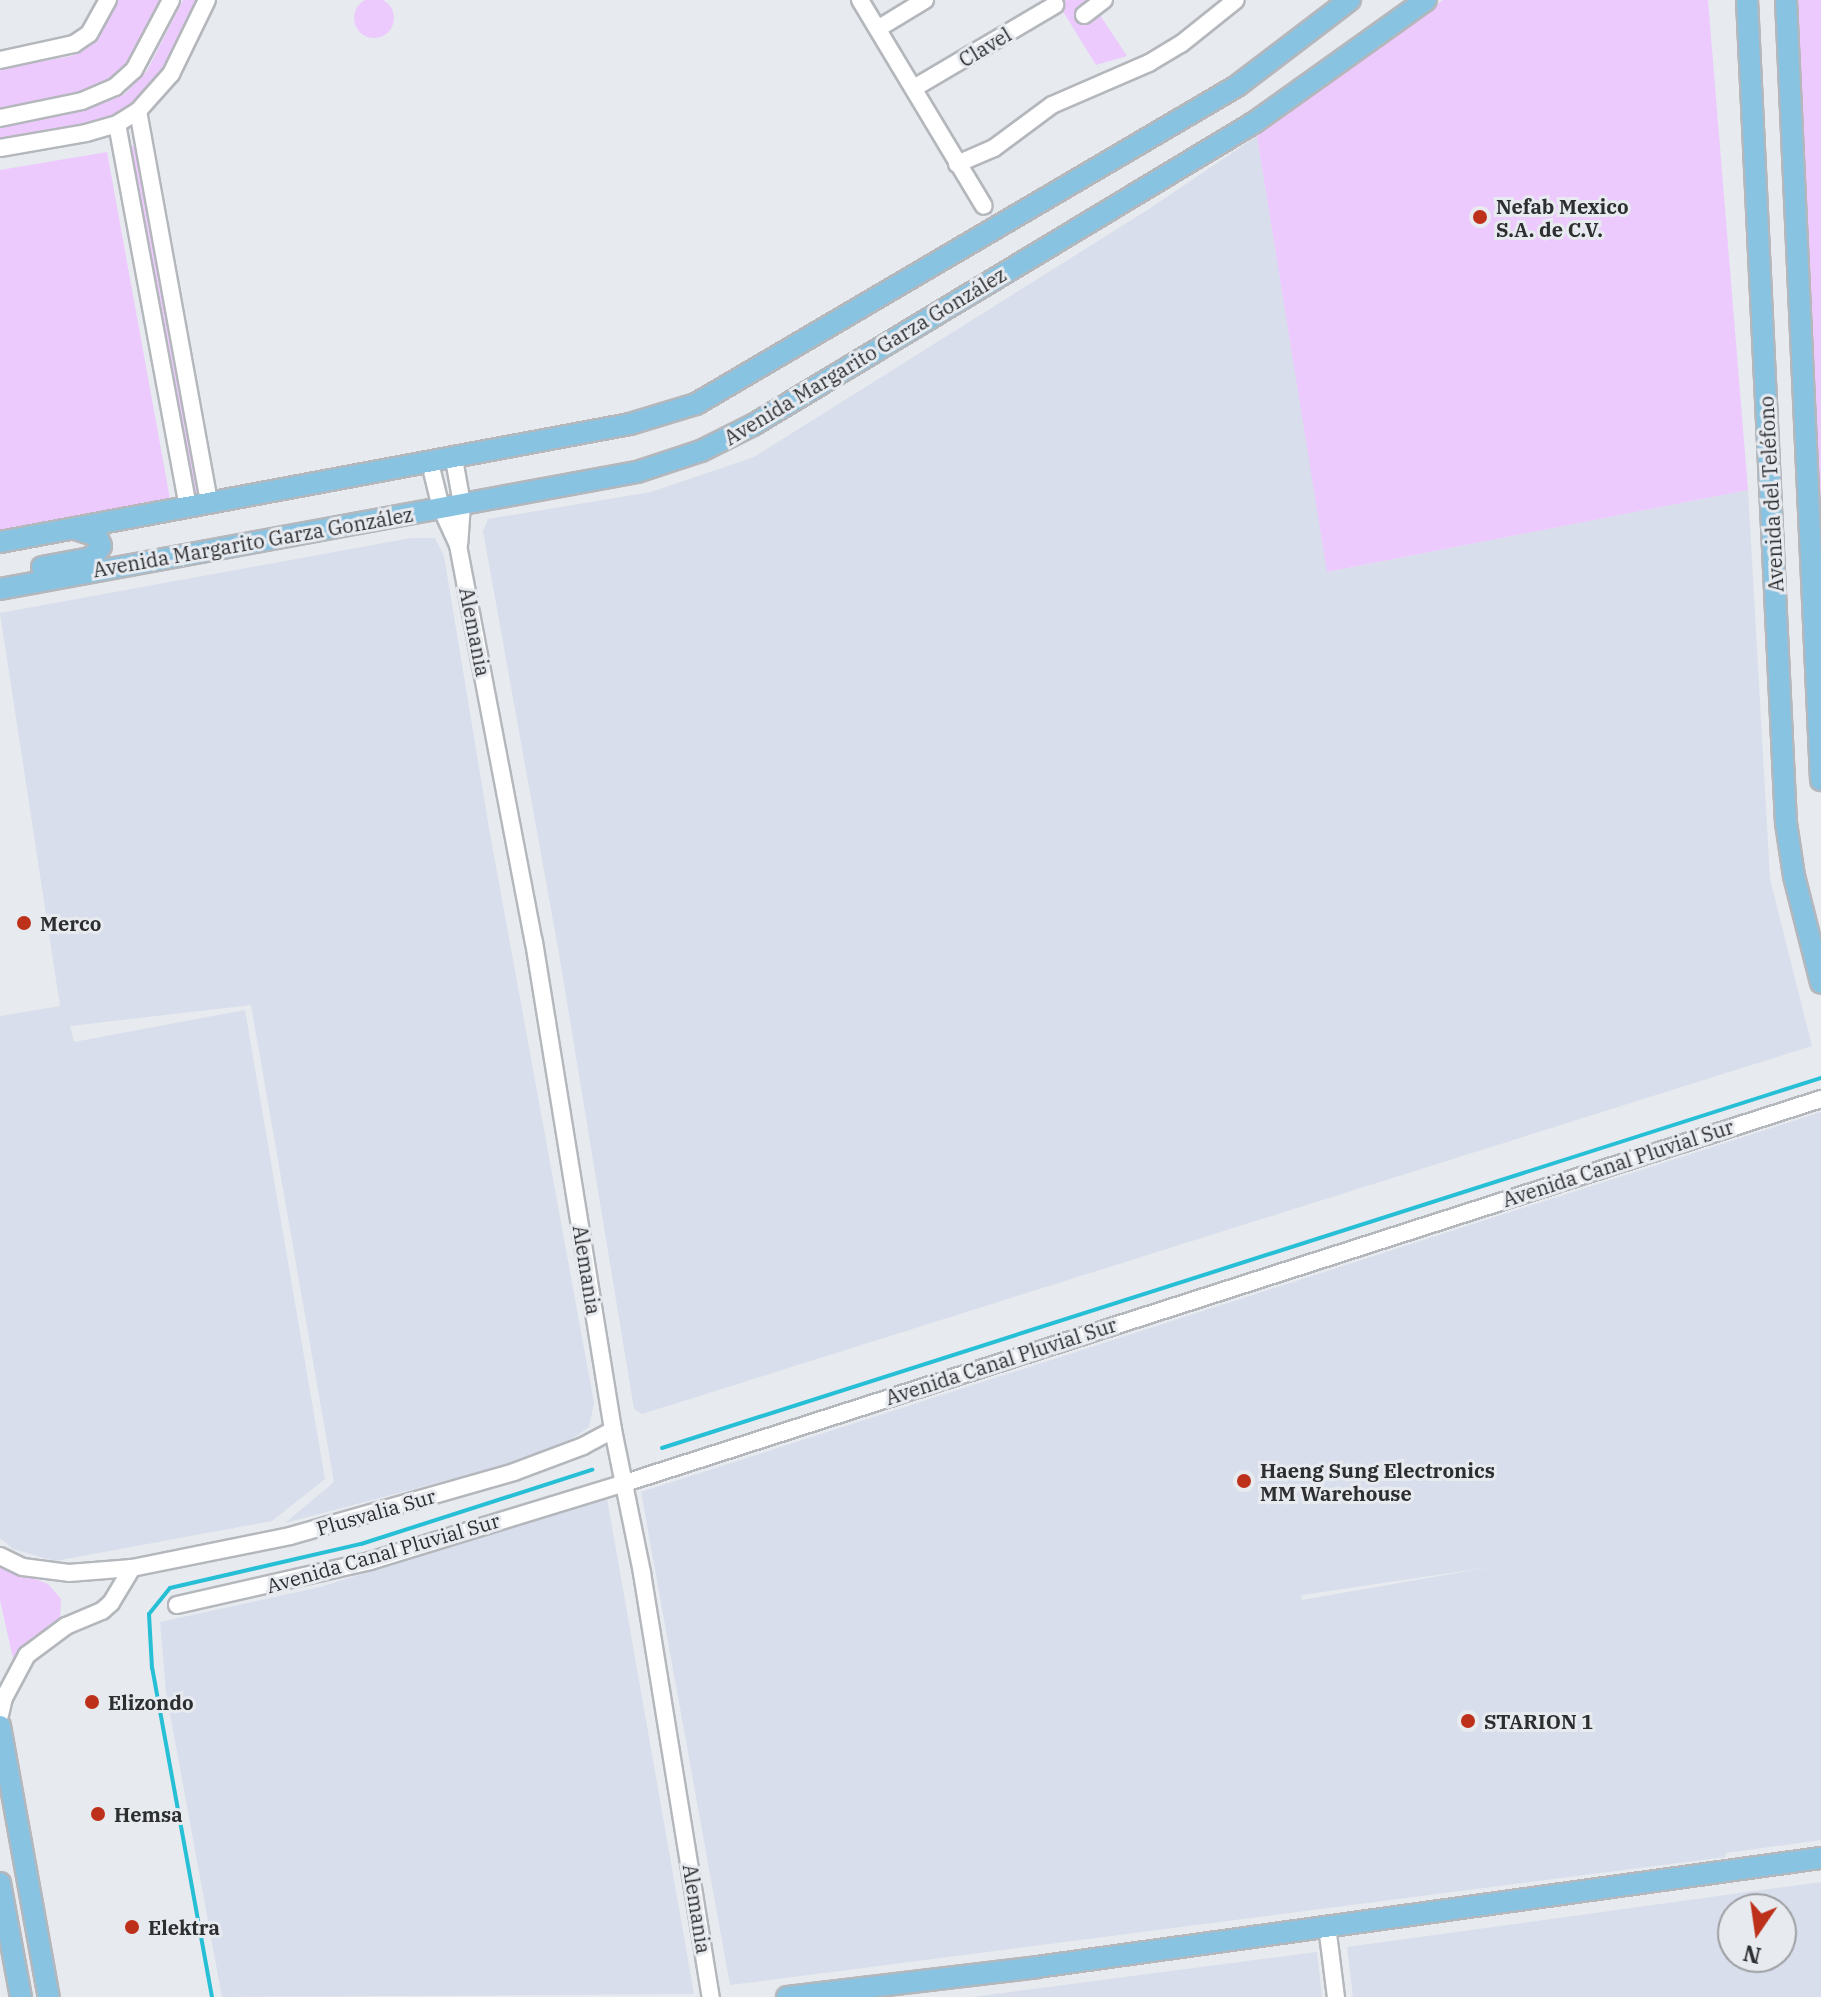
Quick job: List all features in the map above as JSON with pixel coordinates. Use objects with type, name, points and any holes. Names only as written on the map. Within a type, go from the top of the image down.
[{"type":"main road","name":"Avenida Margarito Garza González","points":[[0,542],[657,419],[696,404],[1237,86],[1350,0]]},
{"type":"main road","name":"Avenida Margarito Garza González","points":[[0,589],[637,472],[672,462],[727,439],[1255,122],[1426,0]]},
{"type":"main road","name":"Avenida del Teléfono","points":[[1747,0],[1786,823],[1794,876],[1821,983]]},
{"type":"main road","name":"Avenida del Teléfono","points":[[1786,0],[1821,780]]},
{"type":"main road","points":[[0,578],[90,558],[101,546],[97,536],[72,528]]},
{"type":"main road","points":[[0,1726],[49,1997]]},
{"type":"main road","points":[[787,1997],[1821,1858]]},
{"type":"main road","points":[[0,1883],[5,1936],[21,1997]]},
{"type":"main road","points":[[5,1936],[38,1934]]},
{"type":"street","points":[[0,60],[74,44],[97,24],[108,0]]},
{"type":"street","points":[[0,118],[82,101],[115,87],[134,70],[171,0]]},
{"type":"street","points":[[0,148],[117,124],[138,111],[171,74],[207,0]]},
{"type":"street","points":[[860,0],[984,206]]},
{"type":"street","points":[[879,28],[925,0]]},
{"type":"street","points":[[1084,15],[1104,0]]},
{"type":"street","points":[[957,164],[994,148],[1052,105],[1149,63],[1181,44],[1236,0]]},
{"type":"street","name":"Clavel","points":[[914,88],[1055,5]]},
{"type":"street","points":[[138,111],[209,502]]},
{"type":"street","points":[[117,124],[188,506]]},
{"type":"street","name":"Alemania","points":[[454,459],[462,504],[458,545]]},
{"type":"street","name":"Alemania","points":[[430,463],[441,508],[458,545],[534,942],[613,1430],[625,1483],[711,1997]]},
{"type":"street","name":"Avenida Canal Pluvial Sur","points":[[177,1605],[370,1561],[625,1483],[1821,1099]]},
{"type":"street","name":"Plusvalia Sur","points":[[0,1556],[48,1572],[132,1568],[290,1536],[514,1472],[583,1446],[613,1430]]},
{"type":"street","points":[[0,1715],[4,1698],[27,1655],[66,1626],[102,1611],[111,1603],[132,1568]]},
{"type":"street","points":[[1327,1926],[1336,1997]]},
{"type":"shaded area","points":[[374,-2],[388,4],[394,18],[388,32],[374,38],[360,32],[354,18],[360,4]]},
{"type":"shaded area","points":[[117,0],[160,0],[133,60],[117,77],[87,92],[0,109],[0,69],[72,56],[85,49],[98,39]]},
{"type":"shaded area","points":[[183,0],[201,0],[158,80],[144,98],[113,121],[0,142],[0,125],[91,108],[124,95],[147,71]]},
{"type":"shaded area","points":[[1056,0],[1090,0],[1127,56],[1096,65]]},
{"type":"shaded area","points":[[1443,0],[1708,0],[1748,490],[1327,572],[1257,136]]},
{"type":"shaded area","points":[[1795,0],[1821,0],[1821,577]]},
{"type":"shaded area","points":[[1257,136],[1328,572],[1748,490],[1770,879],[1812,1046],[642,1414],[634,1409],[559,954],[483,531],[488,519],[651,492],[754,457],[1149,209]]},
{"type":"shaded area","points":[[138,144],[201,501],[194,502],[129,147]]},
{"type":"shaded area","points":[[107,152],[170,499],[0,530],[0,170]]},
{"type":"shaded area","points":[[411,538],[435,538],[444,556],[490,834],[594,1403],[589,1427],[553,1452],[285,1523],[334,1482],[251,1005],[70,1026],[74,1042],[245,1010],[325,1479],[272,1521],[55,1561],[13,1549],[0,1538],[0,1016],[60,1006],[0,613]]},
{"type":"shaded area","points":[[1821,1112],[1821,1840],[1726,1853],[1725,1857],[730,1985],[641,1492]],"holes":[[[1497,1566],[1302,1600],[1302,1595]]]},
{"type":"shaded area","points":[[607,1498],[694,1994],[222,1997],[166,1692],[160,1622],[320,1587]]},
{"type":"shaded area","points":[[0,1565],[48,1584],[61,1599],[60,1618],[25,1647],[14,1663],[0,1600]]},
{"type":"shaded area","points":[[1821,1882],[1821,1997],[1353,1997],[1347,1947],[1717,1896],[1717,1973],[1797,1973],[1797,1893],[1741,1893]]},
{"type":"shaded area","points":[[1317,1952],[1322,1997],[972,1997]]},
{"type":"waterway","points":[[662,1448],[1821,1078]]},
{"type":"waterway","points":[[212,1997],[152,1668],[149,1614],[170,1588],[361,1544],[592,1470]]},
{"type":"place","name":"Nefab Mexico S.A. de C.V.","points":[[1480,217]]},
{"type":"place","name":"Merco","points":[[24,923]]},
{"type":"place","name":"Haeng Sung Electronics MM Warehouse","points":[[1244,1481]]},
{"type":"place","name":"Elizondo","points":[[92,1702]]},
{"type":"place","name":"STARION 1","points":[[1468,1721]]},
{"type":"place","name":"Hemsa","points":[[98,1814]]},
{"type":"place","name":"Elektra","points":[[132,1927]]}]
